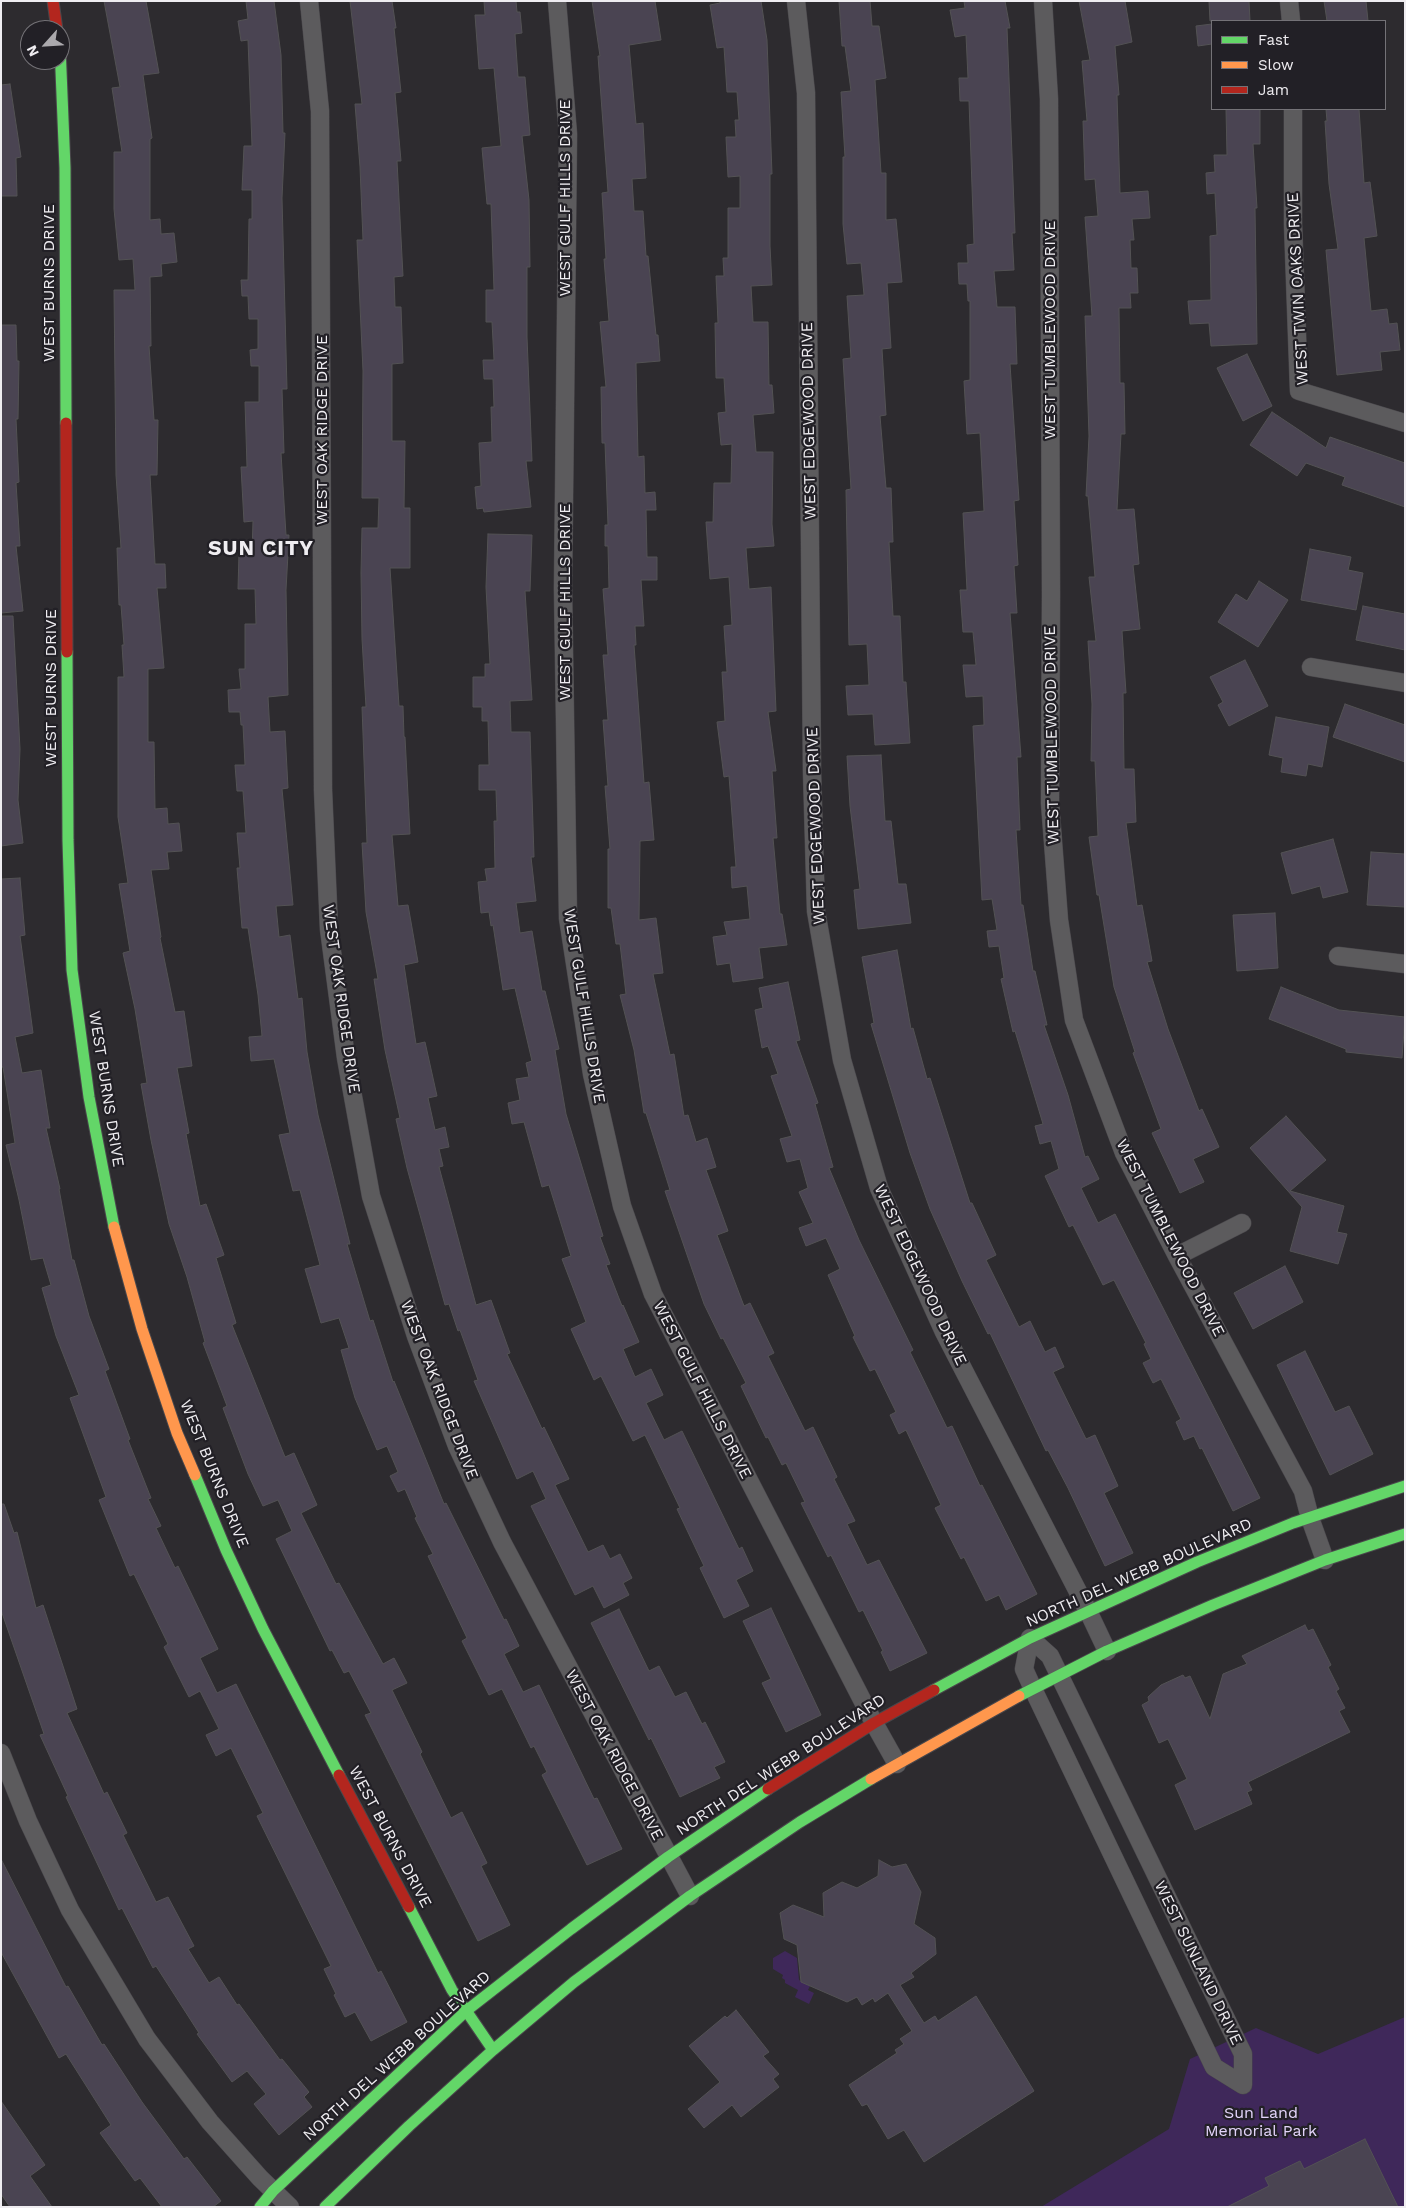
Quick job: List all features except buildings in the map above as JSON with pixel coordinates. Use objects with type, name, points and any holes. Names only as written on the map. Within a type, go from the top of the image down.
[{"type":"street","points":[[53,1],[56,20]]},
{"type":"street","name":"WEST OAK RIDGE DRIVE","points":[[309,1],[320,111],[323,790],[329,928],[346,1058],[371,1196],[416,1336],[457,1446],[502,1542],[690,1896]]},
{"type":"street","name":"WEST GULF HILLS DRIVE","points":[[557,1],[568,134],[563,588],[568,918],[592,1074],[622,1206],[653,1294],[874,1723],[897,1764]]},
{"type":"street","name":"WEST EDGEWOOD DRIVE","points":[[796,1],[806,92],[812,751],[816,911],[842,1060],[879,1188],[944,1332],[1089,1613],[1107,1652]]},
{"type":"street","name":"WEST TUMBLEWOOD DRIVE","points":[[1043,1],[1049,100],[1050,802],[1059,920],[1074,1020],[1124,1153],[1302,1491],[1325,1560]]},
{"type":"street","points":[[1289,1],[1291,20]]},
{"type":"street","name":"WEST BURNS DRIVE","points":[[62,70],[65,168],[68,840],[72,970],[89,1097],[110,1211],[142,1329],[177,1433],[226,1550],[262,1629],[452,1990],[493,2050]]},
{"type":"street","name":"WEST TWIN OAKS DRIVE","points":[[1293,110],[1293,224],[1299,391],[1405,423]]},
{"type":"street","points":[[1311,666],[1405,683]]},
{"type":"street","points":[[1338,956],[1405,964]]},
{"type":"street","points":[[1177,1256],[1242,1223]]},
{"type":"street","name":"NORTH DEL WEBB BOULEVARD","points":[[260,2207],[274,2191],[466,2011],[571,1929],[668,1857],[772,1786],[874,1723],[1030,1638],[1089,1613],[1197,1562],[1310,1518],[1405,1486]]},
{"type":"street","points":[[325,2207],[409,2126],[493,2050],[574,1982],[690,1896],[800,1822],[897,1764],[1033,1689],[1107,1652],[1214,1605],[1325,1560],[1405,1534]]},
{"type":"street","name":"WEST SUNLAND DRIVE","points":[[1030,1638],[1050,1656],[1242,2054],[1242,2084],[1214,2067],[1033,1689],[1024,1668],[1030,1638]]},
{"type":"street","points":[[1,1753],[28,1821],[70,1910],[147,2039],[210,2122],[290,2207]]},
{"type":"green space","points":[[785,1951],[797,1958],[799,1980],[810,1986],[808,1990],[814,1993],[809,2004],[795,1997],[798,1990],[785,1983],[785,1980],[782,1978],[783,1975],[773,1969],[773,1958]]},
{"type":"green space","name":"Sun Land Memorial Park","points":[[1405,2017],[1405,2207],[1041,2207],[1169,2129],[1190,2059],[1256,2028],[1318,2054]]},
{"type":"traffic: fast","points":[[61,70],[65,168],[66,423]]},
{"type":"traffic: fast","points":[[67,652],[68,840],[72,970],[89,1097],[114,1227]]},
{"type":"traffic: fast","points":[[195,1475],[226,1550],[263,1629],[339,1775]]},
{"type":"traffic: fast","points":[[934,1690],[1030,1638],[1197,1562],[1293,1523],[1405,1486]]},
{"type":"traffic: fast","points":[[1019,1696],[1107,1651],[1213,1605],[1325,1560],[1405,1534]]},
{"type":"traffic: fast","points":[[325,2207],[409,2126],[493,2050],[574,1982],[690,1896],[800,1822],[871,1779]]},
{"type":"traffic: fast","points":[[260,2207],[273,2191],[466,2011],[571,1929],[668,1857],[768,1789]]},
{"type":"traffic: fast","points":[[409,1907],[452,1990],[493,2050]]},
{"type":"traffic: slow","points":[[114,1227],[142,1329],[177,1433],[195,1475]]},
{"type":"traffic: slow","points":[[871,1779],[1019,1696]]},
{"type":"traffic: jam","points":[[53,1],[56,20]]},
{"type":"traffic: jam","points":[[66,423],[67,652]]},
{"type":"traffic: jam","points":[[768,1789],[874,1723],[934,1690]]},
{"type":"traffic: jam","points":[[339,1775],[409,1907]]},
{"type":"district","name":"SUN CITY","points":[[261,549]]}]
